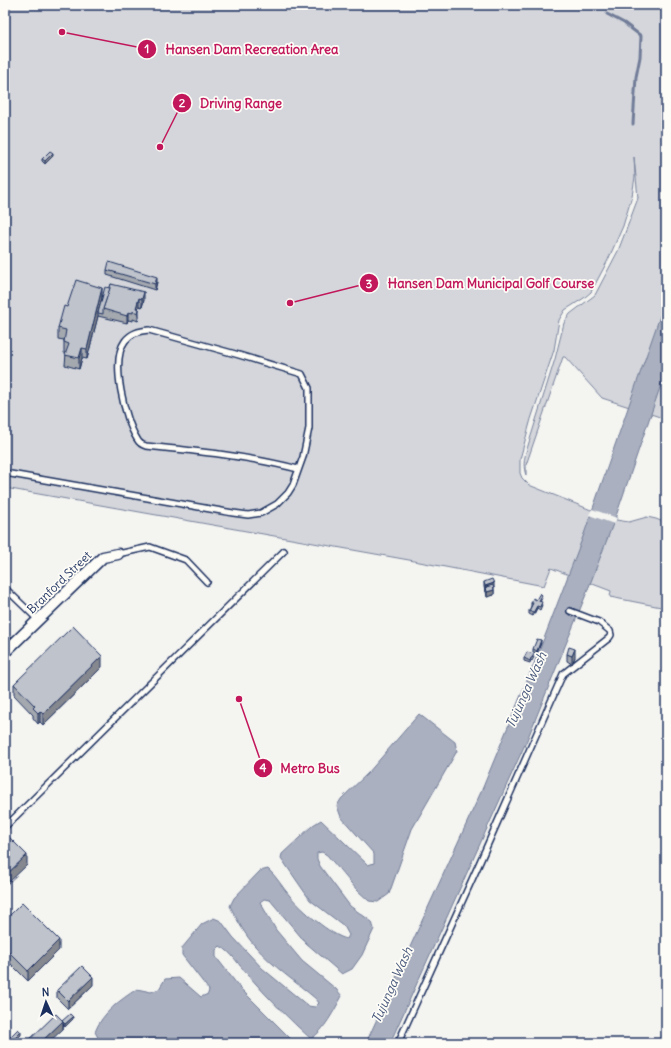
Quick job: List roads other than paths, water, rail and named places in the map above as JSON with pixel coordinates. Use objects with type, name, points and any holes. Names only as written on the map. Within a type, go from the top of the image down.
[{"type":"street","name":"Branford Street","points":[[5,652],[103,557],[118,554]]},
{"type":"lane","points":[[5,473],[248,515],[261,512],[277,504],[288,493],[293,485],[303,457],[309,428],[309,388],[302,374],[149,330],[138,331],[130,336],[124,342],[119,354],[118,371],[125,409],[136,439],[141,444],[146,446],[218,453],[275,463],[298,469]]},
{"type":"lane","points":[[118,554],[150,547],[186,560],[207,582]]},
{"type":"lane","points":[[5,827],[284,551]]},
{"type":"lane","points":[[5,588],[38,620]]},
{"type":"lane","points":[[398,1043],[563,674],[611,636],[610,631],[599,622],[570,611]]},
{"type":"water","name":"Tujunga Wash","points":[[666,299],[666,370],[616,516],[587,592],[527,740],[390,1043],[366,1043],[481,792],[540,649],[584,534]]},
{"type":"water","points":[[419,714],[455,742],[457,751],[412,829],[389,894],[378,902],[369,901],[357,890],[327,855],[322,852],[317,853],[317,859],[320,866],[350,906],[372,922],[374,929],[362,955],[352,969],[342,974],[306,943],[270,900],[264,899],[260,902],[276,930],[302,961],[336,989],[342,996],[329,1019],[320,1031],[311,1039],[271,1000],[232,955],[220,946],[216,950],[216,957],[240,988],[295,1043],[101,1043],[95,1032],[102,1019],[118,1002],[137,989],[151,992],[159,989],[165,979],[179,978],[201,997],[208,994],[209,990],[182,955],[182,948],[202,924],[214,918],[221,921],[233,937],[262,968],[308,1006],[315,1007],[319,1003],[276,967],[251,942],[230,906],[234,898],[260,871],[268,869],[290,896],[309,915],[333,933],[347,939],[349,935],[344,926],[310,900],[281,858],[282,854],[313,825],[321,820],[368,865],[374,863],[374,854],[341,817],[337,806],[341,799],[368,773]]},
{"type":"waterway","points":[[607,14],[624,23],[641,36],[640,57],[636,77],[633,124]]},
{"type":"place","name":"Hansen Dam Recreation Area","points":[[62,32]]},
{"type":"place","name":"Driving Range","points":[[160,147]]},
{"type":"place","name":"Hansen Dam Municipal Golf Course","points":[[290,303]]},
{"type":"place","name":"Metro Bus","points":[[239,699]]}]
